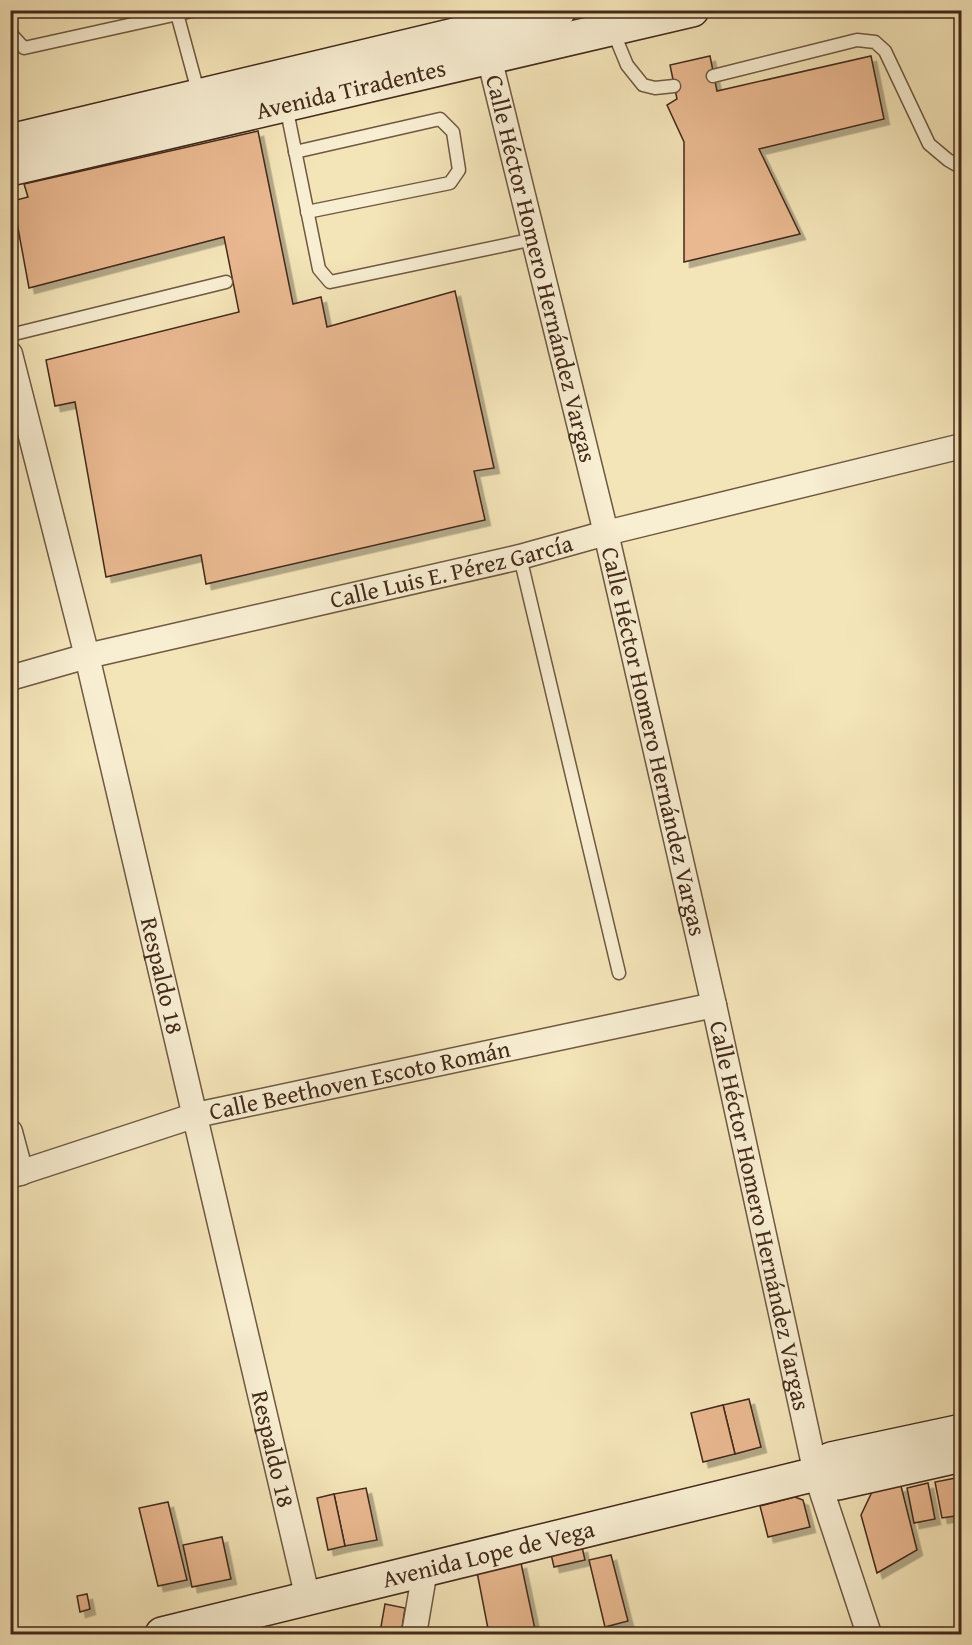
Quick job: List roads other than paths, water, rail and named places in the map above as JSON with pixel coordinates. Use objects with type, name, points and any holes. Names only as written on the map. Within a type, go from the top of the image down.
[{"type":"main road","name":"Avenida Tiradentes","points":[[10,141],[483,32],[559,10]]},
{"type":"main road","name":"Avenida Tiradentes","points":[[10,169],[286,105],[483,32],[612,30],[692,10]]},
{"type":"main road","name":"Avenida Lope de Vega","points":[[162,1635],[816,1474],[831,1459],[962,1431]]},
{"type":"main road","name":"Avenida Lope de Vega","points":[[816,1474],[838,1483],[962,1455]]},
{"type":"street","name":"Calle Héctor Homero Hernández Vargas","points":[[483,32],[606,533],[714,1005],[816,1474],[869,1635]]},
{"type":"street","name":"Respaldo 18","points":[[10,354],[87,656],[308,1599]]},
{"type":"street","name":"Calle Luis E. Pérez García","points":[[10,678],[87,656],[520,557],[606,533],[962,446]]},
{"type":"street","name":"Calle Beethoven Escoto Román","points":[[16,1174],[196,1115],[714,1005]]},
{"type":"street","points":[[10,1132],[16,1174]]},
{"type":"street","points":[[414,1635],[425,1570]]},
{"type":"lane","points":[[10,28],[12,35],[24,48],[196,10]]},
{"type":"lane","points":[[176,13],[200,97]]},
{"type":"lane","points":[[612,30],[627,65],[642,85],[655,88],[674,86]]},
{"type":"lane","points":[[713,76],[857,40],[875,42],[885,51],[929,144],[962,168]]},
{"type":"lane","points":[[286,105],[319,269],[330,282],[534,239]]},
{"type":"lane","points":[[295,152],[440,119],[453,132],[459,170],[450,183],[307,212]]},
{"type":"lane","points":[[10,335],[226,282]]},
{"type":"lane","points":[[520,557],[619,973]]}]
